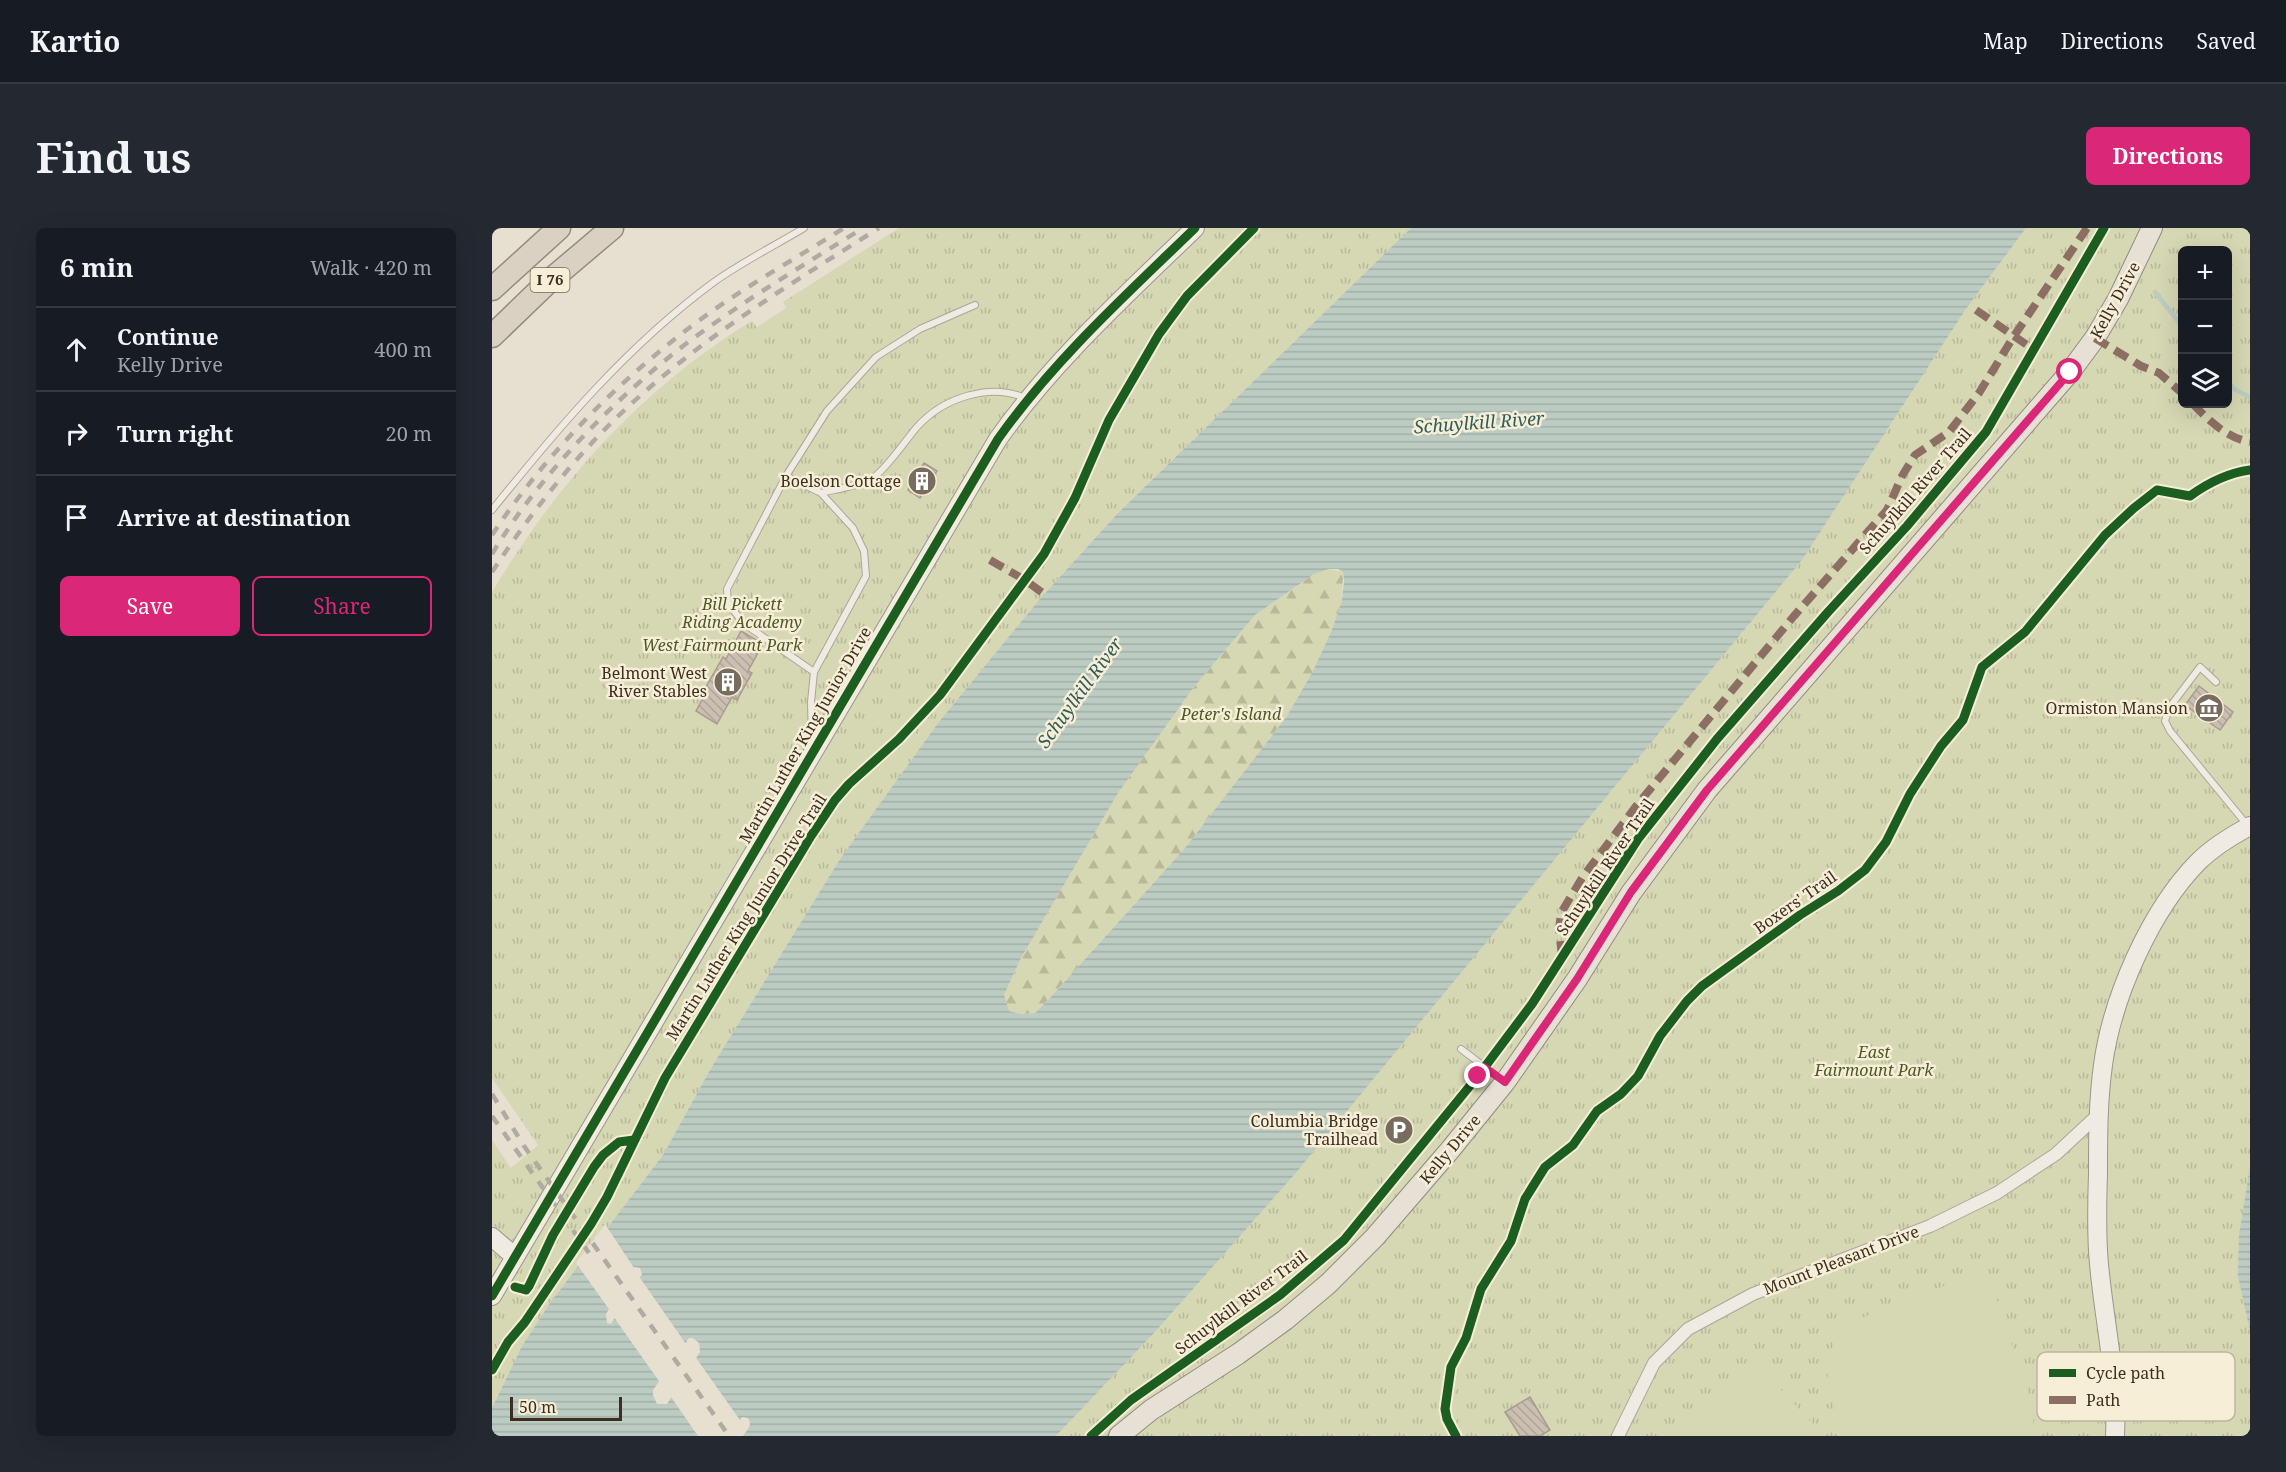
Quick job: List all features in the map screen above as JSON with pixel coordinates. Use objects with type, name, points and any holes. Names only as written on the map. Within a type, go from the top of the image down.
[{"type":"highway","name":"I 76","points":[[492,289],[559,228]]},
{"type":"highway","name":"I 76","points":[[492,336],[547,283],[612,228]]},
{"type":"main road","name":"Martin Luther King Junior Drive","points":[[492,1296],[998,439],[1027,399],[1084,335],[1195,228]]},
{"type":"main road","name":"Kelly Drive","points":[[1119,1436],[1160,1404],[1263,1336],[1328,1284],[1375,1237],[1425,1180],[1505,1082],[1577,979],[1631,892],[1707,790],[2090,346],[2118,299],[2152,228]]},
{"type":"main road","points":[[2109,1352],[2097,1228],[2098,1115],[2103,1064],[2112,1022],[2140,948],[2165,903],[2199,862],[2249,826]]},
{"type":"main road","points":[[492,1237],[514,1256]]},
{"type":"street","name":"Mount Pleasant Drive","points":[[1618,1436],[1654,1362],[1688,1329],[1753,1294],[1930,1226],[1997,1193],[2056,1154],[2098,1115]]},
{"type":"lane","points":[[492,510],[553,434],[622,359],[714,282],[804,228]]},
{"type":"lane","points":[[814,672],[743,623],[728,603],[727,589],[786,476],[827,411],[876,357],[920,329],[975,305]]},
{"type":"lane","points":[[821,494],[875,476],[928,416],[952,402],[966,397],[998,392],[1019,395],[1027,399]]},
{"type":"lane","points":[[786,476],[821,494],[853,528],[864,551],[866,576],[814,672],[811,702],[812,752]]},
{"type":"lane","points":[[2216,682],[2200,666],[2169,708],[2165,722],[2249,826]]},
{"type":"lane","points":[[1461,1049],[1505,1082]]},
{"type":"green space","name":"West Fairmount Park","points":[[899,228],[1411,228],[1117,514],[1039,600],[938,723],[840,859],[711,1068],[663,1155],[550,1303],[522,1346],[492,1409],[492,1140],[511,1168],[538,1145],[492,1078],[492,592],[517,552],[574,476],[639,407],[712,347],[752,321],[757,327],[786,308],[783,302]]},
{"type":"green space","name":"East Fairmount Park","points":[[2026,228],[2250,228],[2250,1436],[1056,1436],[1155,1332],[1295,1174],[1802,560],[1966,309]]},
{"type":"green space","name":"Peter's Island","points":[[1329,569],[1343,572],[1342,601],[1313,671],[1287,716],[1185,848],[1050,998],[1035,1013],[1021,1014],[1009,1011],[1004,995],[1021,958],[1118,793],[1194,687],[1255,615],[1314,574]]},
{"type":"green space","points":[[1987,1269],[2034,1413],[2032,1436],[1854,1436],[1839,1422],[1827,1384],[1830,1351],[1846,1324]]},
{"type":"green space","points":[[1752,1358],[1824,1436],[1666,1436]]},
{"type":"water","name":"Schuylkill River","points":[[1411,228],[2026,228],[1966,309],[1802,560],[1295,1174],[1155,1332],[1056,1436],[743,1436],[750,1423],[748,1418],[742,1417],[730,1436],[492,1436],[492,1408],[522,1346],[550,1303],[663,1155],[711,1068],[840,859],[938,723],[1039,600],[1117,514]],"holes":[[[1329,569],[1338,569],[1343,572],[1342,601],[1313,671],[1287,716],[1185,848],[1050,998],[1035,1013],[1021,1014],[1009,1011],[1004,995],[1021,958],[1118,793],[1194,687],[1255,615],[1314,574]],[[634,1267],[640,1268],[642,1274],[611,1324],[607,1323],[606,1314]],[[689,1338],[699,1343],[700,1352],[667,1404],[657,1404],[653,1390]]]},
{"type":"water","points":[[2250,1167],[2250,1331],[2238,1276],[2239,1235]]},
{"type":"pier","points":[[605,1224],[636,1271],[611,1312],[576,1263]]},
{"type":"pier","points":[[638,1275],[686,1344],[661,1384],[613,1316]]},
{"type":"pier","points":[[694,1355],[742,1423],[734,1436],[698,1436],[669,1394]]},
{"type":"building","name":"Boelson Cottage","points":[[924,463],[937,471],[920,498],[908,490]]},
{"type":"building","name":"Belmont West River Stables","points":[[741,631],[763,644],[748,671],[752,673],[737,700],[732,697],[717,724],[696,711],[706,693],[703,692],[723,657],[726,659]]},
{"type":"building","name":"Ormiston Mansion","points":[[2199,686],[2233,712],[2220,730],[2185,705]]},
{"type":"building","points":[[1530,1397],[1550,1430],[1540,1436],[1520,1436],[1505,1412]]},
{"type":"waterway","points":[[2155,292],[2178,321]]},
{"type":"waterway","points":[[2232,386],[2250,397]]},
{"type":"railway","points":[[492,535],[513,504],[560,447],[639,368],[715,309],[844,228]]},
{"type":"railway","points":[[492,554],[554,468],[629,391],[683,346],[727,315],[863,228]]},
{"type":"railway","points":[[492,572],[560,479],[599,435],[641,395],[727,327],[879,228]]},
{"type":"railway","points":[[492,1094],[524,1146],[729,1436]]},
{"type":"railway","points":[[492,1116],[589,1253]]},
{"type":"marked path","points":[[1562,956],[1559,930],[1561,913],[1582,878],[1637,805],[1794,616],[1887,510],[1902,476],[1915,455],[1949,432],[1979,393],[2014,336],[2087,228]]},
{"type":"marked path","points":[[1976,310],[2033,349]]},
{"type":"marked path","points":[[2095,338],[2141,366],[2159,373],[2178,390]]},
{"type":"marked path","points":[[2197,408],[2226,432],[2250,442]]},
{"type":"marked path","points":[[990,560],[1044,594]]},
{"type":"cycle path","points":[[492,1296],[998,439],[1067,355],[1195,228]]},
{"type":"cycle path","name":"Martin Luther King Junior Drive Trail","points":[[492,1370],[508,1342],[525,1322],[591,1224],[607,1197],[665,1078],[835,800],[849,784],[899,739],[940,695],[1044,554],[1075,498],[1109,420],[1159,334],[1187,296],[1254,228]]},
{"type":"cycle path","name":"Schuylkill River Trail","points":[[1091,1436],[1131,1400],[1280,1295],[1344,1240],[1478,1076],[1532,1004],[1638,839],[1717,739],[1907,526],[1986,432],[2104,228]]},
{"type":"cycle path","name":"Boxers' Trail","points":[[1456,1436],[1447,1419],[1445,1409],[1451,1367],[1466,1338],[1481,1289],[1511,1241],[1525,1199],[1545,1167],[1573,1145],[1597,1111],[1621,1094],[1638,1076],[1660,1036],[1687,1001],[1702,986],[1865,870],[1886,842],[1910,794],[1941,746],[1963,720],[1982,667],[2025,632],[2105,535],[2157,490],[2190,496],[2218,479],[2250,470]]},
{"type":"cycle path","points":[[515,1287],[526,1290],[529,1286],[553,1235],[603,1155],[619,1142],[634,1140]]},
{"type":"place","name":"Boelson Cottage","points":[[922,481]]},
{"type":"place","name":"Belmont West River Stables","points":[[728,682]]},
{"type":"place","name":"Ormiston Mansion","points":[[2209,708]]},
{"type":"place","name":"Columbia Bridge Trailhead","points":[[1399,1130]]},
{"type":"route","points":[[1478,1076],[1484,1067],[1505,1082],[1577,979],[1631,892],[1707,790],[2070,372]]},
{"type":"park label","name":"Bill Pickett Riding Academy","points":[[742,613]]}]
